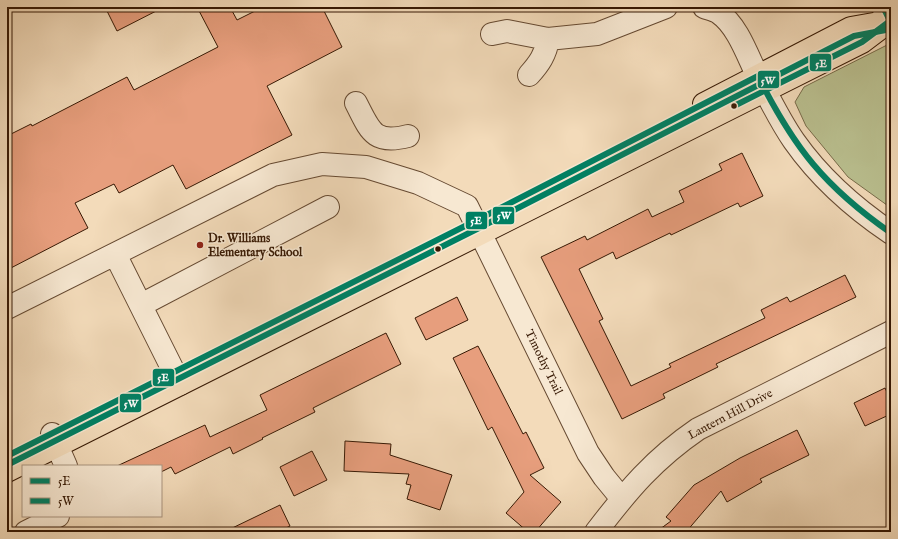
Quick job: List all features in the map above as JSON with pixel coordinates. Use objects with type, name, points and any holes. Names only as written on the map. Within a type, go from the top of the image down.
[{"type":"main road","points":[[7,471],[54,440],[762,83],[851,28],[888,16]]},
{"type":"main road","points":[[7,456],[54,440]]},
{"type":"street","points":[[492,34],[507,32],[548,40],[597,34],[666,7]]},
{"type":"street","points":[[704,7],[718,13],[736,33],[794,140],[812,164],[840,194],[869,218],[891,233]]},
{"type":"street","points":[[529,75],[538,65],[547,50],[548,40]]},
{"type":"street","points":[[356,103],[369,128],[377,136],[391,140],[408,136]]},
{"type":"street","name":"Timothy Trail","points":[[7,308],[273,175],[322,164],[366,167],[418,183],[467,206],[588,453],[604,477],[622,499]]},
{"type":"street","points":[[141,305],[328,207]]},
{"type":"street","points":[[115,254],[177,378]]},
{"type":"street","name":"Lantern Hill Drive","points":[[596,532],[649,468],[673,446],[698,429],[891,332]]},
{"type":"street","points":[[54,440],[66,465]]},
{"type":"street","points":[[26,532],[56,517]]},
{"type":"green space","points":[[519,7],[578,7],[540,11]]},
{"type":"green space","points":[[891,43],[891,208],[848,177],[806,126],[795,102],[804,87]]},
{"type":"building","points":[[105,7],[164,7],[117,31]]},
{"type":"building","points":[[197,7],[230,7],[237,20],[263,7],[322,7],[342,47],[267,86],[292,135],[186,189],[173,165],[119,193],[114,184],[75,203],[88,228],[7,270],[7,136],[31,124],[32,126],[127,77],[134,90],[218,47]]},
{"type":"building","points":[[742,153],[763,196],[740,207],[738,203],[616,259],[613,252],[579,269],[603,319],[599,321],[631,386],[671,367],[669,364],[765,318],[761,310],[787,297],[790,302],[845,275],[856,297],[716,364],[718,367],[663,394],[665,398],[622,419],[541,257],[585,236],[587,240],[648,209],[652,217],[684,202],[679,191],[722,170],[719,164]]},
{"type":"building","points":[[457,297],[468,320],[426,340],[415,318]]},
{"type":"building","points":[[386,333],[401,364],[313,408],[315,412],[233,454],[230,447],[175,474],[171,467],[162,472],[162,465],[119,465],[205,425],[210,437],[267,410],[260,395]]},
{"type":"building","points":[[478,346],[523,434],[526,432],[544,468],[530,475],[561,502],[535,532],[528,532],[506,513],[524,492],[492,427],[488,430],[453,358]]},
{"type":"building","points":[[885,388],[891,400],[891,414],[865,426],[854,403]]},
{"type":"building","points":[[797,430],[809,455],[760,479],[762,482],[727,502],[721,491],[686,532],[656,532],[671,521],[666,517],[694,485],[740,458]]},
{"type":"building","points":[[345,441],[391,444],[390,455],[452,475],[440,510],[407,499],[411,485],[406,484],[409,474],[344,471]]},
{"type":"building","points":[[312,451],[327,480],[294,496],[280,467]]},
{"type":"building","points":[[280,505],[290,526],[278,532],[224,532]]},
{"type":"transit line","name":"5E","points":[[734,106],[862,42],[890,21],[883,7]]},
{"type":"transit line","name":"5W","points":[[11,463],[479,228],[854,36],[891,29]]},
{"type":"transit line","name":"5E","points":[[7,456],[475,221],[758,76],[771,102],[798,145],[813,164],[847,199],[891,233]]},
{"type":"place","name":"Dr. Williams Elementary School","points":[[200,245]]}]
